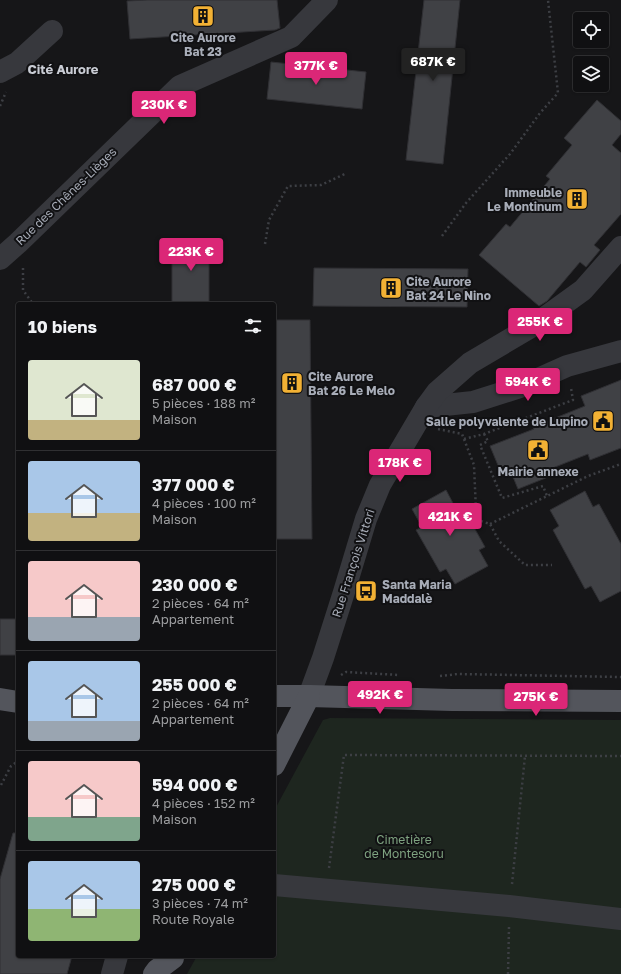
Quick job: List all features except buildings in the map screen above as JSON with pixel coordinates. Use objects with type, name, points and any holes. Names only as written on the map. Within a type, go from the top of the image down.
[{"type":"main road","points":[[276,696],[452,700],[621,701]]},
{"type":"main road","points":[[276,758],[309,696]]},
{"type":"main road","points":[[0,699],[16,702]]},
{"type":"main road","points":[[154,974],[157,970],[172,963]]},
{"type":"street","name":"Rue des Chênes-Lièges","points":[[0,258],[180,86],[291,37],[327,0]]},
{"type":"street","points":[[0,72],[17,63],[52,31]]},
{"type":"street","name":"Rue François Vittori","points":[[309,696],[323,658],[366,519],[380,485],[437,392],[470,363],[536,324],[583,290],[621,247]]},
{"type":"street","points":[[421,416],[520,387],[567,366],[621,351]]},
{"type":"street","points":[[276,885],[509,906],[621,919]]},
{"type":"street","points":[[112,974],[116,958]]},
{"type":"path","points":[[442,236],[466,203],[510,154],[540,113],[558,93],[548,0]]},
{"type":"path","points":[[265,244],[269,220],[288,186],[321,185],[347,173]]},
{"type":"path","points":[[18,242],[23,265],[23,290],[32,302]]},
{"type":"path","points":[[464,439],[484,434],[574,400],[567,366]]},
{"type":"path","points":[[421,416],[462,434],[474,465],[476,511],[482,521],[490,524],[499,541],[525,565],[552,565]]},
{"type":"path","points":[[484,434],[488,441],[480,445],[502,498],[543,486],[547,496]]},
{"type":"path","points":[[490,524],[588,476],[621,464]]},
{"type":"path","points":[[339,676],[346,672],[406,675]]},
{"type":"path","points":[[437,677],[458,674],[621,677]]},
{"type":"path","points":[[327,889],[344,754],[621,756]]},
{"type":"path","points":[[508,974],[509,906],[524,756]]},
{"type":"path","points":[[1,785],[11,766],[16,762]]},
{"type":"green space","name":"Cimetière de Montesoru","points":[[330,718],[621,720],[621,974],[187,974],[196,958],[276,958],[276,807],[323,720]]},
{"type":"place","name":"Cite Aurore Bat 23","points":[[203,16]]},
{"type":"place","name":"Immeuble Le Montinum","points":[[577,199]]},
{"type":"place","name":"Cite Aurore Bat 24 Le Nino","points":[[391,288]]},
{"type":"place","name":"Cite Aurore Bat 26 Le Melo","points":[[292,383]]},
{"type":"place","name":"Salle polyvalente de Lupino","points":[[603,421]]},
{"type":"place","name":"Mairie annexe","points":[[538,450]]},
{"type":"place","name":"Santa Maria Maddalè","points":[[366,591]]},
{"type":"district","name":"Cité Aurore","points":[[63,69]]}]
